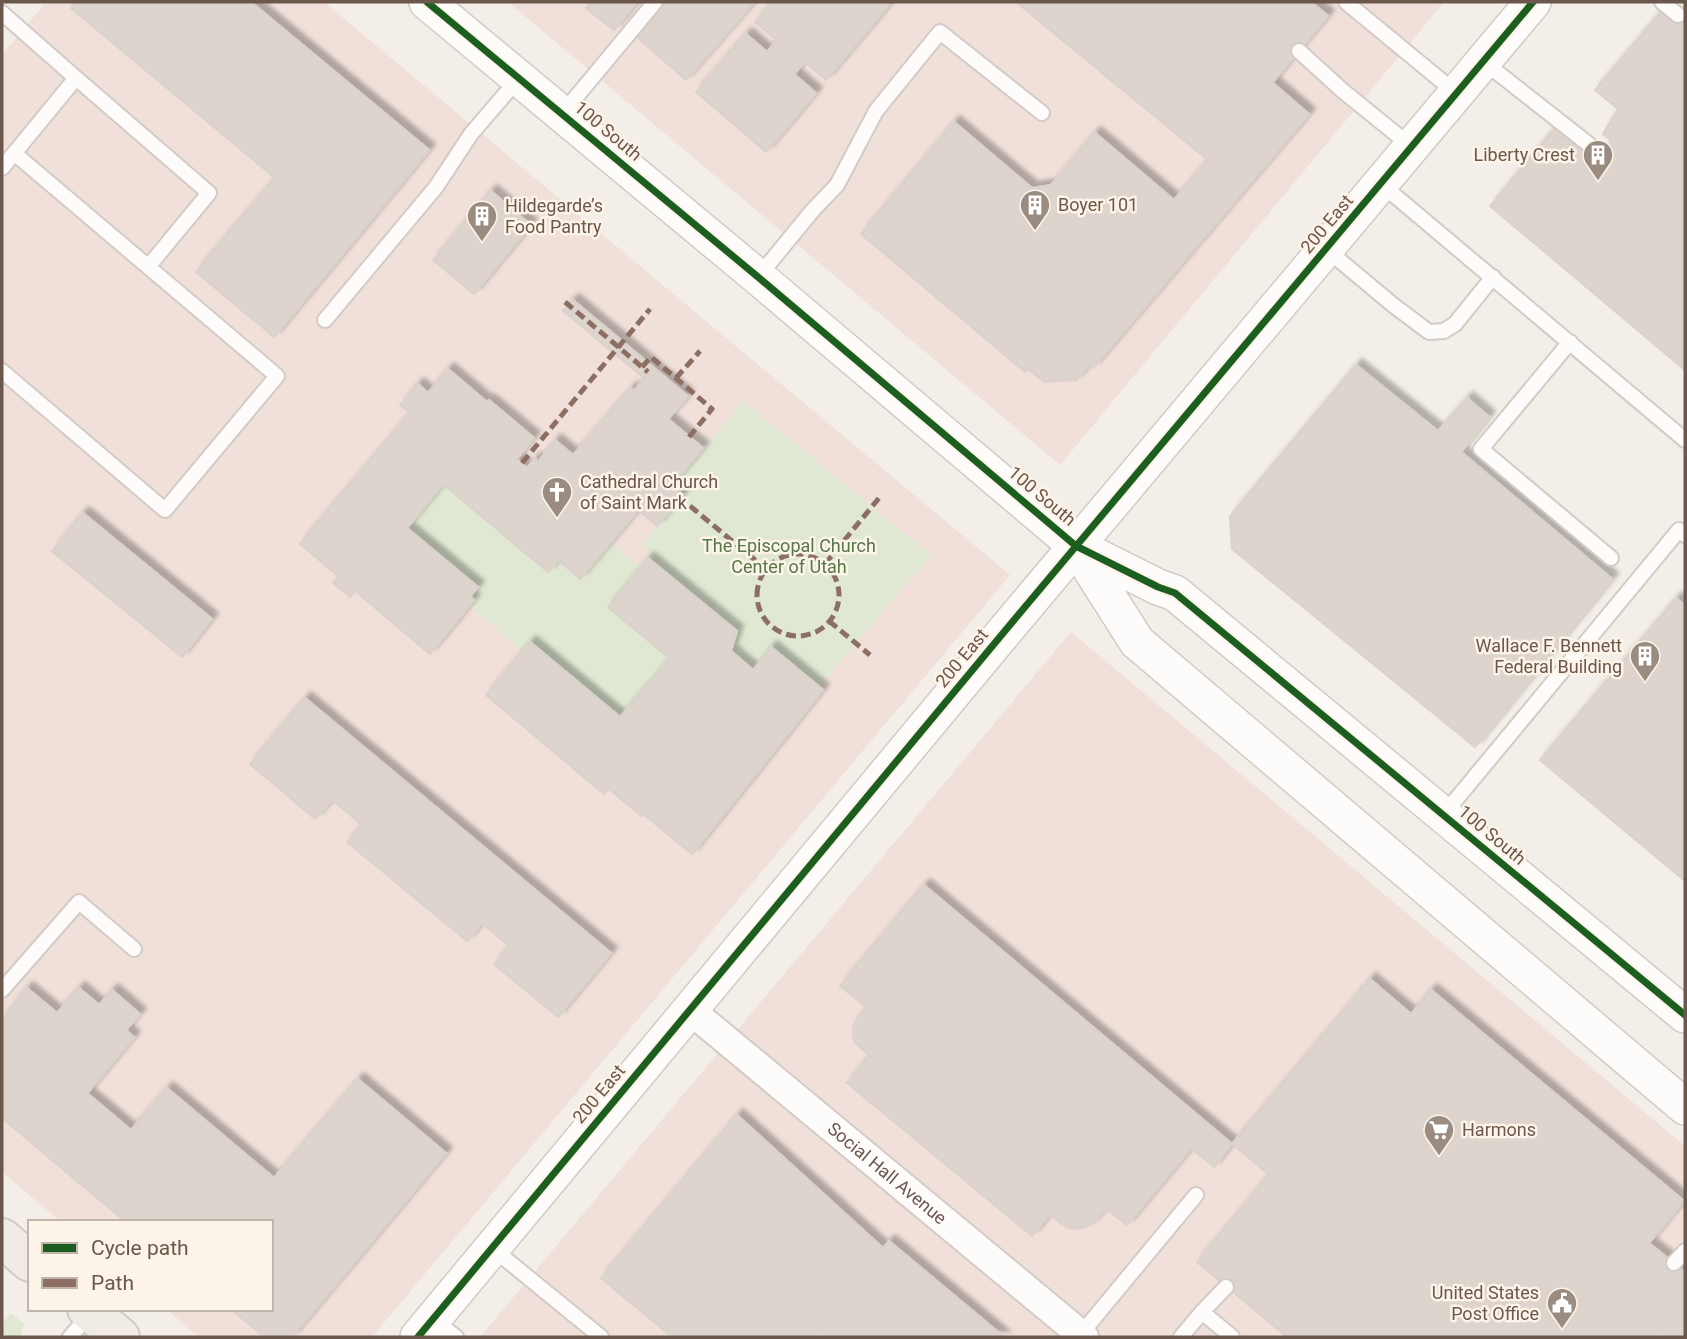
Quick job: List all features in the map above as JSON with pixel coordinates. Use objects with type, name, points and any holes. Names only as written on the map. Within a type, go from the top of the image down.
[{"type":"main road","points":[[2,1238],[28,1260]]},
{"type":"main road","points":[[82,1320],[120,1337]]},
{"type":"street","name":"100 South","points":[[427,2],[1076,546],[1175,593],[1685,1015]]},
{"type":"street","name":"200 East","points":[[435,1331],[492,1248],[1533,2]]},
{"type":"street","name":"100 South","points":[[1076,546],[1137,642],[1685,1107]]},
{"type":"street","name":"Social Hall Avenue","points":[[690,1010],[1082,1336]]},
{"type":"lane","points":[[562,114],[655,2]]},
{"type":"lane","points":[[1346,2],[1456,93]]},
{"type":"lane","points":[[1662,2],[1678,15]]},
{"type":"lane","points":[[2,13],[209,193],[148,267]]},
{"type":"lane","points":[[758,277],[837,185],[876,111],[940,32],[1042,113]]},
{"type":"lane","points":[[1299,51],[1412,147]]},
{"type":"lane","points":[[1483,61],[1601,154]]},
{"type":"lane","points":[[2,169],[76,78]]},
{"type":"lane","points":[[325,320],[436,187],[471,134],[519,78]]},
{"type":"lane","points":[[2,371],[165,510],[277,376],[14,153]]},
{"type":"lane","points":[[1381,184],[1685,440]]},
{"type":"lane","points":[[1326,249],[1429,332],[1444,331],[1455,324],[1493,277]]},
{"type":"lane","points":[[1570,342],[1481,449],[1611,558]]},
{"type":"lane","points":[[1443,815],[1679,530],[1685,535]]},
{"type":"lane","points":[[2,990],[79,902],[134,949]]},
{"type":"lane","points":[[1082,1336],[1196,1195]]},
{"type":"lane","points":[[492,1248],[601,1337]]},
{"type":"lane","points":[[1674,1264],[1685,1251]]},
{"type":"lane","points":[[1181,1337],[1226,1287]]},
{"type":"lane","points":[[1202,1312],[1233,1337]]},
{"type":"shaded area","points":[[46,2],[324,2],[1010,575],[372,1337],[199,1337],[168,1311],[273,1311],[273,1220],[59,1220],[2,1172],[2,55]]},
{"type":"shaded area","points":[[508,2],[1444,2],[1060,465]]},
{"type":"shaded area","points":[[1071,632],[1685,1146],[1685,1337],[480,1337]]},
{"type":"green space","name":"The Episcopal Church Center of Utah","points":[[743,401],[931,555],[819,687],[772,647],[753,670],[731,651],[737,631],[648,558],[650,554],[641,545],[682,495],[672,486]]},
{"type":"green space","points":[[443,484],[547,572],[558,560],[610,542],[640,567],[608,607],[670,659],[620,717],[531,643],[523,651],[469,606],[474,600],[407,528]]},
{"type":"green space","points":[[11,1313],[25,1325],[21,1331],[22,1337],[2,1337],[2,1324]]},
{"type":"building","points":[[76,2],[251,2],[429,150],[274,337],[196,272],[275,178],[71,8]]},
{"type":"building","points":[[591,2],[637,2],[614,30],[586,8]]},
{"type":"building","points":[[670,2],[754,2],[686,80],[638,38]]},
{"type":"building","points":[[772,2],[884,2],[889,5],[826,80],[805,62],[794,74],[816,93],[766,152],[696,92],[746,34],[767,52],[777,40],[755,22]]},
{"type":"building","points":[[1016,2],[1311,2],[1328,16],[1208,160]]},
{"type":"building","name":"Liberty Crest","points":[[1685,7],[1685,370],[1490,206],[1558,124],[1598,158],[1612,141],[1603,134],[1618,109],[1595,90],[1663,9],[1675,19]]},
{"type":"building","name":"Boyer 101","points":[[1273,83],[1309,114],[1093,368],[1089,365],[1076,380],[1044,382],[1028,369],[1025,372],[861,234],[954,122],[1032,188],[1051,185],[1095,133],[1174,200]]},
{"type":"building","name":"Hildegarde’s Food Pantry","points":[[491,191],[531,225],[474,294],[433,260]]},
{"type":"building","points":[[573,300],[653,367],[644,378],[563,311]]},
{"type":"building","points":[[1356,365],[1438,431],[1467,398],[1489,417],[1461,452],[1612,579],[1475,747],[1232,549],[1230,516]]},
{"type":"building","name":"Cathedral Church of Saint Mark","points":[[653,367],[688,396],[668,419],[674,424],[617,492],[638,510],[580,579],[558,560],[548,572],[443,484],[407,528],[478,587],[470,596],[474,600],[430,654],[355,591],[350,597],[333,583],[339,577],[300,544],[410,413],[400,405],[418,384],[428,393],[448,369],[487,402],[489,400],[534,438],[517,459],[527,468],[535,458],[538,462],[555,440],[573,455],[631,388],[634,391]]},
{"type":"building","points":[[674,424],[703,448],[672,486],[683,495],[657,526],[617,492]]},
{"type":"building","points":[[83,513],[212,619],[182,657],[52,551]]},
{"type":"building","name":"The Episcopal Church Center of Utah","points":[[648,558],[737,631],[731,651],[753,670],[771,647],[823,690],[692,854],[608,788],[604,794],[486,695],[530,642],[620,717],[670,659],[608,607]]},
{"type":"building","name":"Wallace F. Bennett Federal Building","points":[[1676,598],[1685,606],[1685,881],[1540,760]]},
{"type":"building","points":[[305,698],[611,953],[558,1017],[494,964],[509,946],[482,923],[467,941],[347,842],[362,825],[332,800],[315,819],[250,764]]},
{"type":"building","points":[[924,885],[1232,1144],[1214,1167],[1191,1148],[1127,1225],[1106,1209],[1091,1225],[1083,1228],[1071,1229],[1050,1214],[1032,1236],[847,1083],[870,1056],[853,1038],[853,1026],[866,1007],[840,986]]},
{"type":"building","name":"Harmons","points":[[1370,979],[1411,1014],[1431,990],[1684,1201],[1649,1243],[1685,1272],[1685,1297],[1651,1337],[1287,1337],[1197,1262],[1269,1175],[1232,1144]]},
{"type":"building","points":[[27,988],[57,1013],[79,988],[99,1005],[112,990],[140,1014],[126,1030],[134,1037],[40,1150],[2,1118],[2,1019]]},
{"type":"building","points":[[358,1079],[446,1153],[292,1337],[264,1337],[233,1311],[273,1311],[273,1220],[239,1220],[131,1130],[167,1088],[274,1178]]},
{"type":"building","points":[[87,1093],[239,1220],[124,1220],[40,1150]]},
{"type":"building","points":[[737,1115],[883,1248],[809,1337],[672,1337],[601,1278]]},
{"type":"building","points":[[889,1241],[1004,1337],[809,1337]]},
{"type":"building","points":[[1685,1297],[1685,1337],[1651,1337],[1667,1318]]},
{"type":"marked path","points":[[565,302],[648,372]]},
{"type":"marked path","points":[[522,463],[650,309]]},
{"type":"marked path","points":[[676,378],[700,351]]},
{"type":"marked path","points":[[642,367],[651,357],[712,409],[689,437]]},
{"type":"marked path","points":[[825,564],[879,498]]},
{"type":"marked path","points":[[690,506],[766,569]]},
{"type":"marked path","points":[[798,554],[814,557],[827,566],[836,579],[839,595],[836,611],[827,624],[814,633],[798,636],[782,633],[769,624],[760,611],[757,595],[760,579],[769,566],[782,557],[798,554]]},
{"type":"marked path","points":[[829,621],[870,655]]},
{"type":"cycle path","points":[[427,2],[1076,546],[1175,593],[1685,1015]]},
{"type":"cycle path","points":[[418,1337],[1009,626],[1533,2]]},
{"type":"place","name":"Liberty Crest","points":[[1598,182]]},
{"type":"place","name":"Boyer 101","points":[[1035,232]]},
{"type":"place","name":"Hildegarde’s Food Pantry","points":[[482,243]]},
{"type":"place","name":"Cathedral Church of Saint Mark","points":[[557,519]]},
{"type":"place","name":"Wallace F. Bennett Federal Building","points":[[1645,683]]},
{"type":"place","name":"Harmons","points":[[1439,1157]]},
{"type":"place","name":"United States Post Office","points":[[1562,1330]]}]
